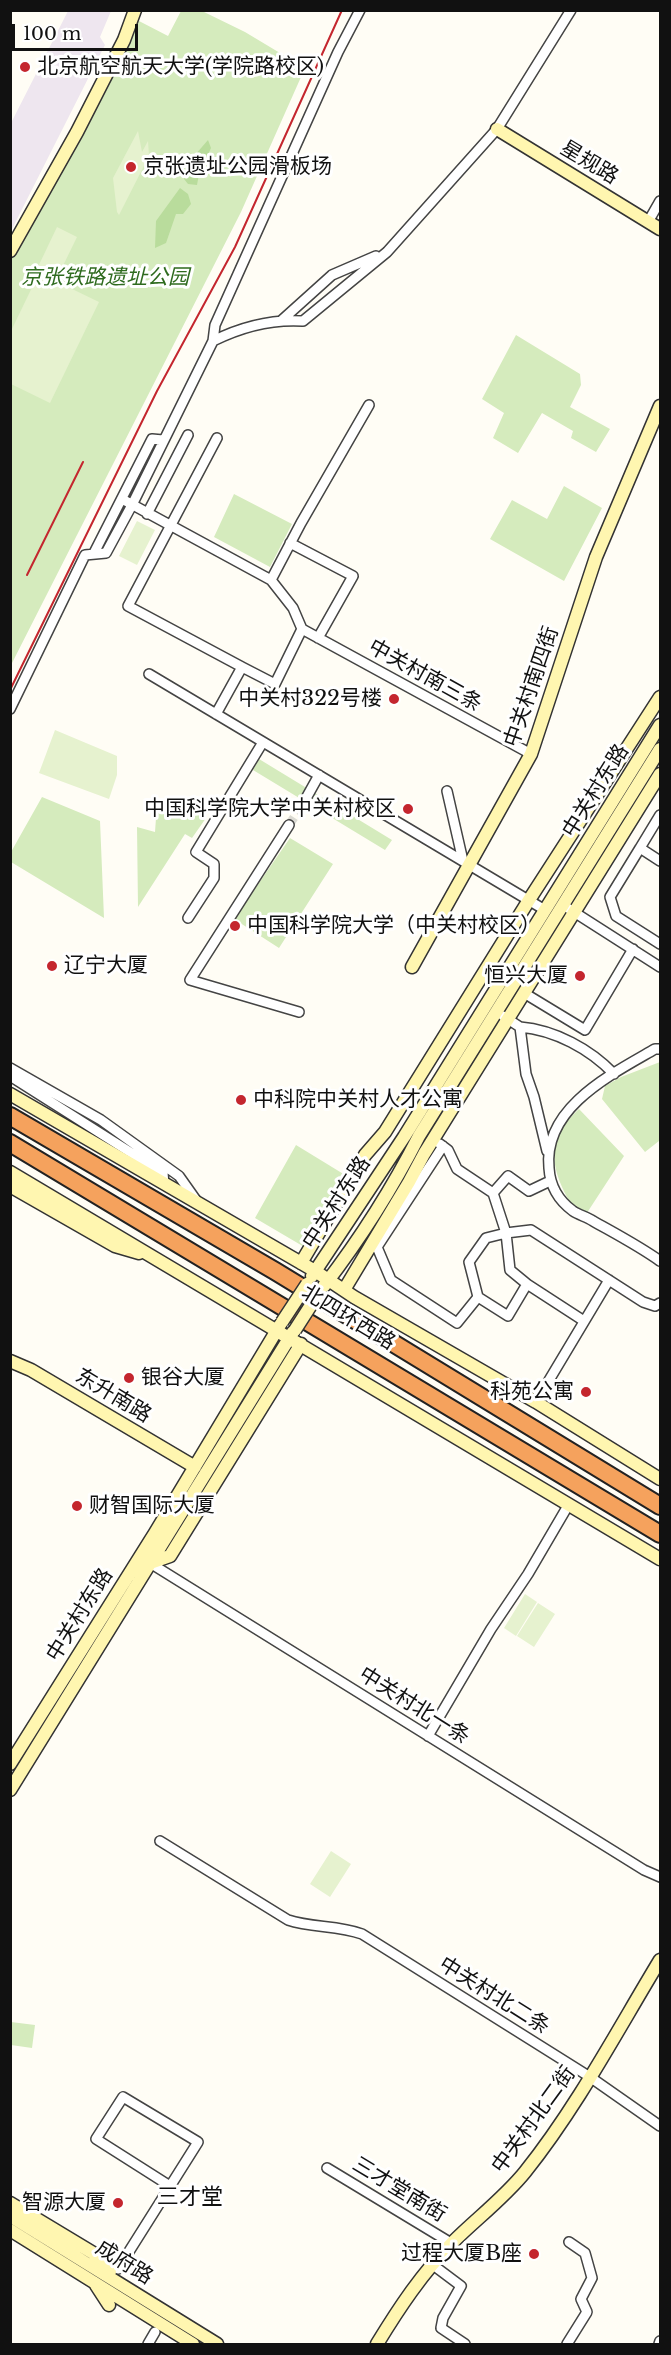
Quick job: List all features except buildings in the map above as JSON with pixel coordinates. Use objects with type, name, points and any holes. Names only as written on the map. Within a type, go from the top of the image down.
[{"type":"highway","name":"北四环西路","points":[[10,1116],[275,1271],[660,1506]]},
{"type":"highway","name":"北四环西路","points":[[10,1143],[336,1337],[660,1534]]},
{"type":"street","points":[[10,251],[124,40],[135,10]]},
{"type":"street","points":[[10,709],[85,555],[105,553],[132,505],[213,341],[215,325],[338,52],[360,10]]},
{"type":"street","points":[[213,341],[236,330],[282,320],[303,321],[387,252],[497,129],[572,10]]},
{"type":"street","name":"星规路","points":[[497,129],[660,229]]},
{"type":"street","points":[[648,222],[660,201]]},
{"type":"street","points":[[282,320],[332,275],[387,252]]},
{"type":"street","points":[[271,580],[369,405]]},
{"type":"street","name":"中关村南四街","points":[[412,967],[466,862],[531,754],[596,557],[660,406]]},
{"type":"street","points":[[147,514],[188,435]]},
{"type":"street","points":[[122,499],[147,514],[170,526],[271,580],[293,608],[302,629],[275,684],[128,606],[170,526],[217,438]]},
{"type":"street","points":[[94,553],[152,439],[163,440]]},
{"type":"street","points":[[290,543],[352,576],[318,638]]},
{"type":"street","name":"中关村南三条","points":[[302,629],[531,754]]},
{"type":"street","points":[[216,714],[242,667]]},
{"type":"street","points":[[149,674],[545,910]]},
{"type":"street","name":"中关村东路","points":[[301,1263],[364,1155],[385,1132],[529,900],[660,697]]},
{"type":"street","name":"中关村东路","points":[[10,1764],[195,1467],[279,1326],[404,1137],[660,724]]},
{"type":"street","points":[[188,918],[214,878],[215,871],[214,864],[196,852],[263,742]]},
{"type":"street","name":"中关村东路","points":[[10,1791],[292,1334],[320,1292],[341,1266],[399,1174],[419,1136],[660,749]]},
{"type":"street","points":[[478,1297],[457,1323],[391,1280],[377,1247],[508,1019],[660,774]]},
{"type":"street","points":[[304,802],[320,776]]},
{"type":"street","points":[[447,791],[466,862]]},
{"type":"street","points":[[614,823],[635,814]]},
{"type":"street","points":[[660,815],[610,897],[616,916],[660,944]]},
{"type":"street","points":[[289,825],[190,980],[299,1012]]},
{"type":"street","points":[[640,848],[660,861]]},
{"type":"street","points":[[563,905],[660,967]]},
{"type":"street","points":[[524,993],[585,1030],[633,950]]},
{"type":"street","points":[[497,1012],[520,1027],[534,1028],[565,1040],[598,1058],[614,1074]]},
{"type":"street","points":[[520,1027],[526,1074],[534,1097],[547,1151],[550,1181],[555,1192],[573,1211],[635,1244],[660,1261]]},
{"type":"street","points":[[547,1151],[558,1124],[581,1096],[655,1049],[660,1049]]},
{"type":"street","points":[[10,1068],[101,1120],[179,1176],[200,1205]]},
{"type":"street","points":[[10,1076],[163,1173],[164,1184]]},
{"type":"street","name":"北四环西路","points":[[10,1094],[315,1271],[536,1402],[660,1479]]},
{"type":"street","points":[[438,1142],[448,1150],[457,1169],[493,1193],[506,1233],[510,1270],[527,1284],[585,1321]]},
{"type":"street","points":[[344,1290],[409,1182],[438,1142]]},
{"type":"street","points":[[10,1172],[158,1259],[279,1326],[292,1334],[301,1344],[660,1558]]},
{"type":"street","points":[[493,1193],[508,1176],[530,1191],[550,1181]]},
{"type":"street","points":[[10,1186],[115,1246],[158,1259]]},
{"type":"street","points":[[527,1284],[508,1316],[478,1297],[469,1262],[486,1238],[531,1230],[649,1305],[660,1303]]},
{"type":"street","points":[[536,1402],[609,1280]]},
{"type":"street","name":"中关村东路","points":[[150,1563],[170,1556],[301,1344]]},
{"type":"street","name":"东升南路","points":[[10,1361],[31,1370],[195,1467]]},
{"type":"street","points":[[428,1736],[569,1504]]},
{"type":"street","name":"中关村北一条","points":[[150,1563],[644,1870],[660,1876]]},
{"type":"street","name":"中关村北二条","points":[[160,1841],[278,1915],[298,1923],[343,1928],[362,1934],[590,2077],[660,2126]]},
{"type":"street","name":"中关村北二街","points":[[377,2344],[407,2296],[451,2243],[522,2175],[548,2142],[660,1960]]},
{"type":"street","points":[[118,2269],[198,2142],[123,2097],[96,2139],[170,2186]]},
{"type":"street","name":"三才堂南街","points":[[327,2168],[451,2243]]},
{"type":"street","name":"成府路","points":[[10,2203],[93,2253],[118,2282]]},
{"type":"street","name":"成府路","points":[[10,2216],[217,2344]]},
{"type":"street","name":"成府路","points":[[10,2230],[193,2344]]},
{"type":"street","points":[[567,2344],[587,2312],[581,2299],[592,2278],[585,2253],[569,2242]]},
{"type":"street","points":[[433,2265],[461,2286],[443,2318],[441,2328],[465,2344]]},
{"type":"street","points":[[92,2279],[109,2305]]},
{"type":"street","points":[[148,2344],[157,2334],[154,2344]]},
{"type":"shaded area","points":[[68,11],[111,11],[100,37],[105,45],[11,231],[11,123]]},
{"type":"green space","name":"京张铁路遗址公园","points":[[181,11],[202,11],[245,32],[305,68],[241,212],[11,665],[11,260],[135,26],[139,21],[168,36]]},
{"type":"green space","name":"京张遗址公园滑板场","points":[[138,131],[142,152],[148,141],[149,156],[119,215],[113,178]]},
{"type":"green space","points":[[208,140],[211,148],[199,174],[197,185],[188,184],[184,179],[195,155]]},
{"type":"green space","points":[[180,188],[188,194],[191,204],[183,214],[176,214],[166,243],[155,248],[156,221]]},
{"type":"green space","points":[[57,227],[77,237],[57,278],[37,269]]},
{"type":"green space","points":[[39,273],[99,302],[50,403],[11,384],[11,331]]},
{"type":"green space","points":[[516,335],[580,374],[581,385],[570,407],[610,429],[596,452],[571,438],[573,431],[542,413],[518,453],[493,438],[504,413],[482,399]]},
{"type":"green space","points":[[564,486],[602,508],[564,581],[490,539],[512,500],[547,519]]},
{"type":"green space","points":[[234,494],[292,524],[270,567],[214,537]]},
{"type":"green space","points":[[137,521],[155,530],[137,565],[119,556]]},
{"type":"green space","points":[[55,730],[117,756],[117,775],[109,799],[39,773]]},
{"type":"green space","points":[[259,759],[392,840],[385,850],[253,770]]},
{"type":"green space","points":[[42,797],[100,821],[104,918],[11,862],[11,852]]},
{"type":"green space","points":[[157,804],[174,814],[190,807],[206,818],[192,838],[185,834],[138,907],[137,827],[155,832]]},
{"type":"green space","points":[[290,838],[333,864],[279,948],[234,919]]},
{"type":"green space","points":[[660,1062],[660,1146],[659,1141],[645,1152],[602,1099],[605,1086],[621,1077]]},
{"type":"green space","points":[[579,1109],[624,1156],[583,1219],[579,1218],[562,1186],[555,1165],[554,1153],[562,1127]]},
{"type":"green space","points":[[296,1145],[350,1178],[306,1248],[255,1218]]},
{"type":"green space","points":[[525,1594],[537,1602],[516,1636],[504,1628]]},
{"type":"green space","points":[[538,1603],[555,1614],[534,1647],[517,1636]]},
{"type":"green space","points":[[331,1851],[351,1864],[330,1897],[310,1884]]},
{"type":"green space","points":[[11,2022],[35,2025],[32,2048],[11,2045]]},
{"type":"tunnel","points":[[289,825],[304,802]]},
{"type":"railway","points":[[10,690],[157,391],[235,247],[342,10]]},
{"type":"railway","points":[[27,575],[83,462]]},
{"type":"place","name":"北京航空航天大学(学院路校区)","points":[[25,67]]},
{"type":"place","name":"京张遗址公园滑板场","points":[[131,167]]},
{"type":"place","name":"中关村322号楼","points":[[394,699]]},
{"type":"place","name":"中国科学院大学中关村校区","points":[[408,809]]},
{"type":"place","name":"中国科学院大学（中关村校区）","points":[[235,926]]},
{"type":"place","name":"辽宁大厦","points":[[52,966]]},
{"type":"place","name":"恒兴大厦","points":[[580,976]]},
{"type":"place","name":"中科院中关村人才公寓","points":[[241,1100]]},
{"type":"place","name":"银谷大厦","points":[[129,1378]]},
{"type":"place","name":"科苑公寓","points":[[586,1392]]},
{"type":"place","name":"财智国际大厦","points":[[77,1506]]},
{"type":"place","name":"智源大厦","points":[[118,2203]]},
{"type":"place","name":"过程大厦B座","points":[[534,2254]]},
{"type":"district","name":"三才堂","points":[[190,2198]]}]
